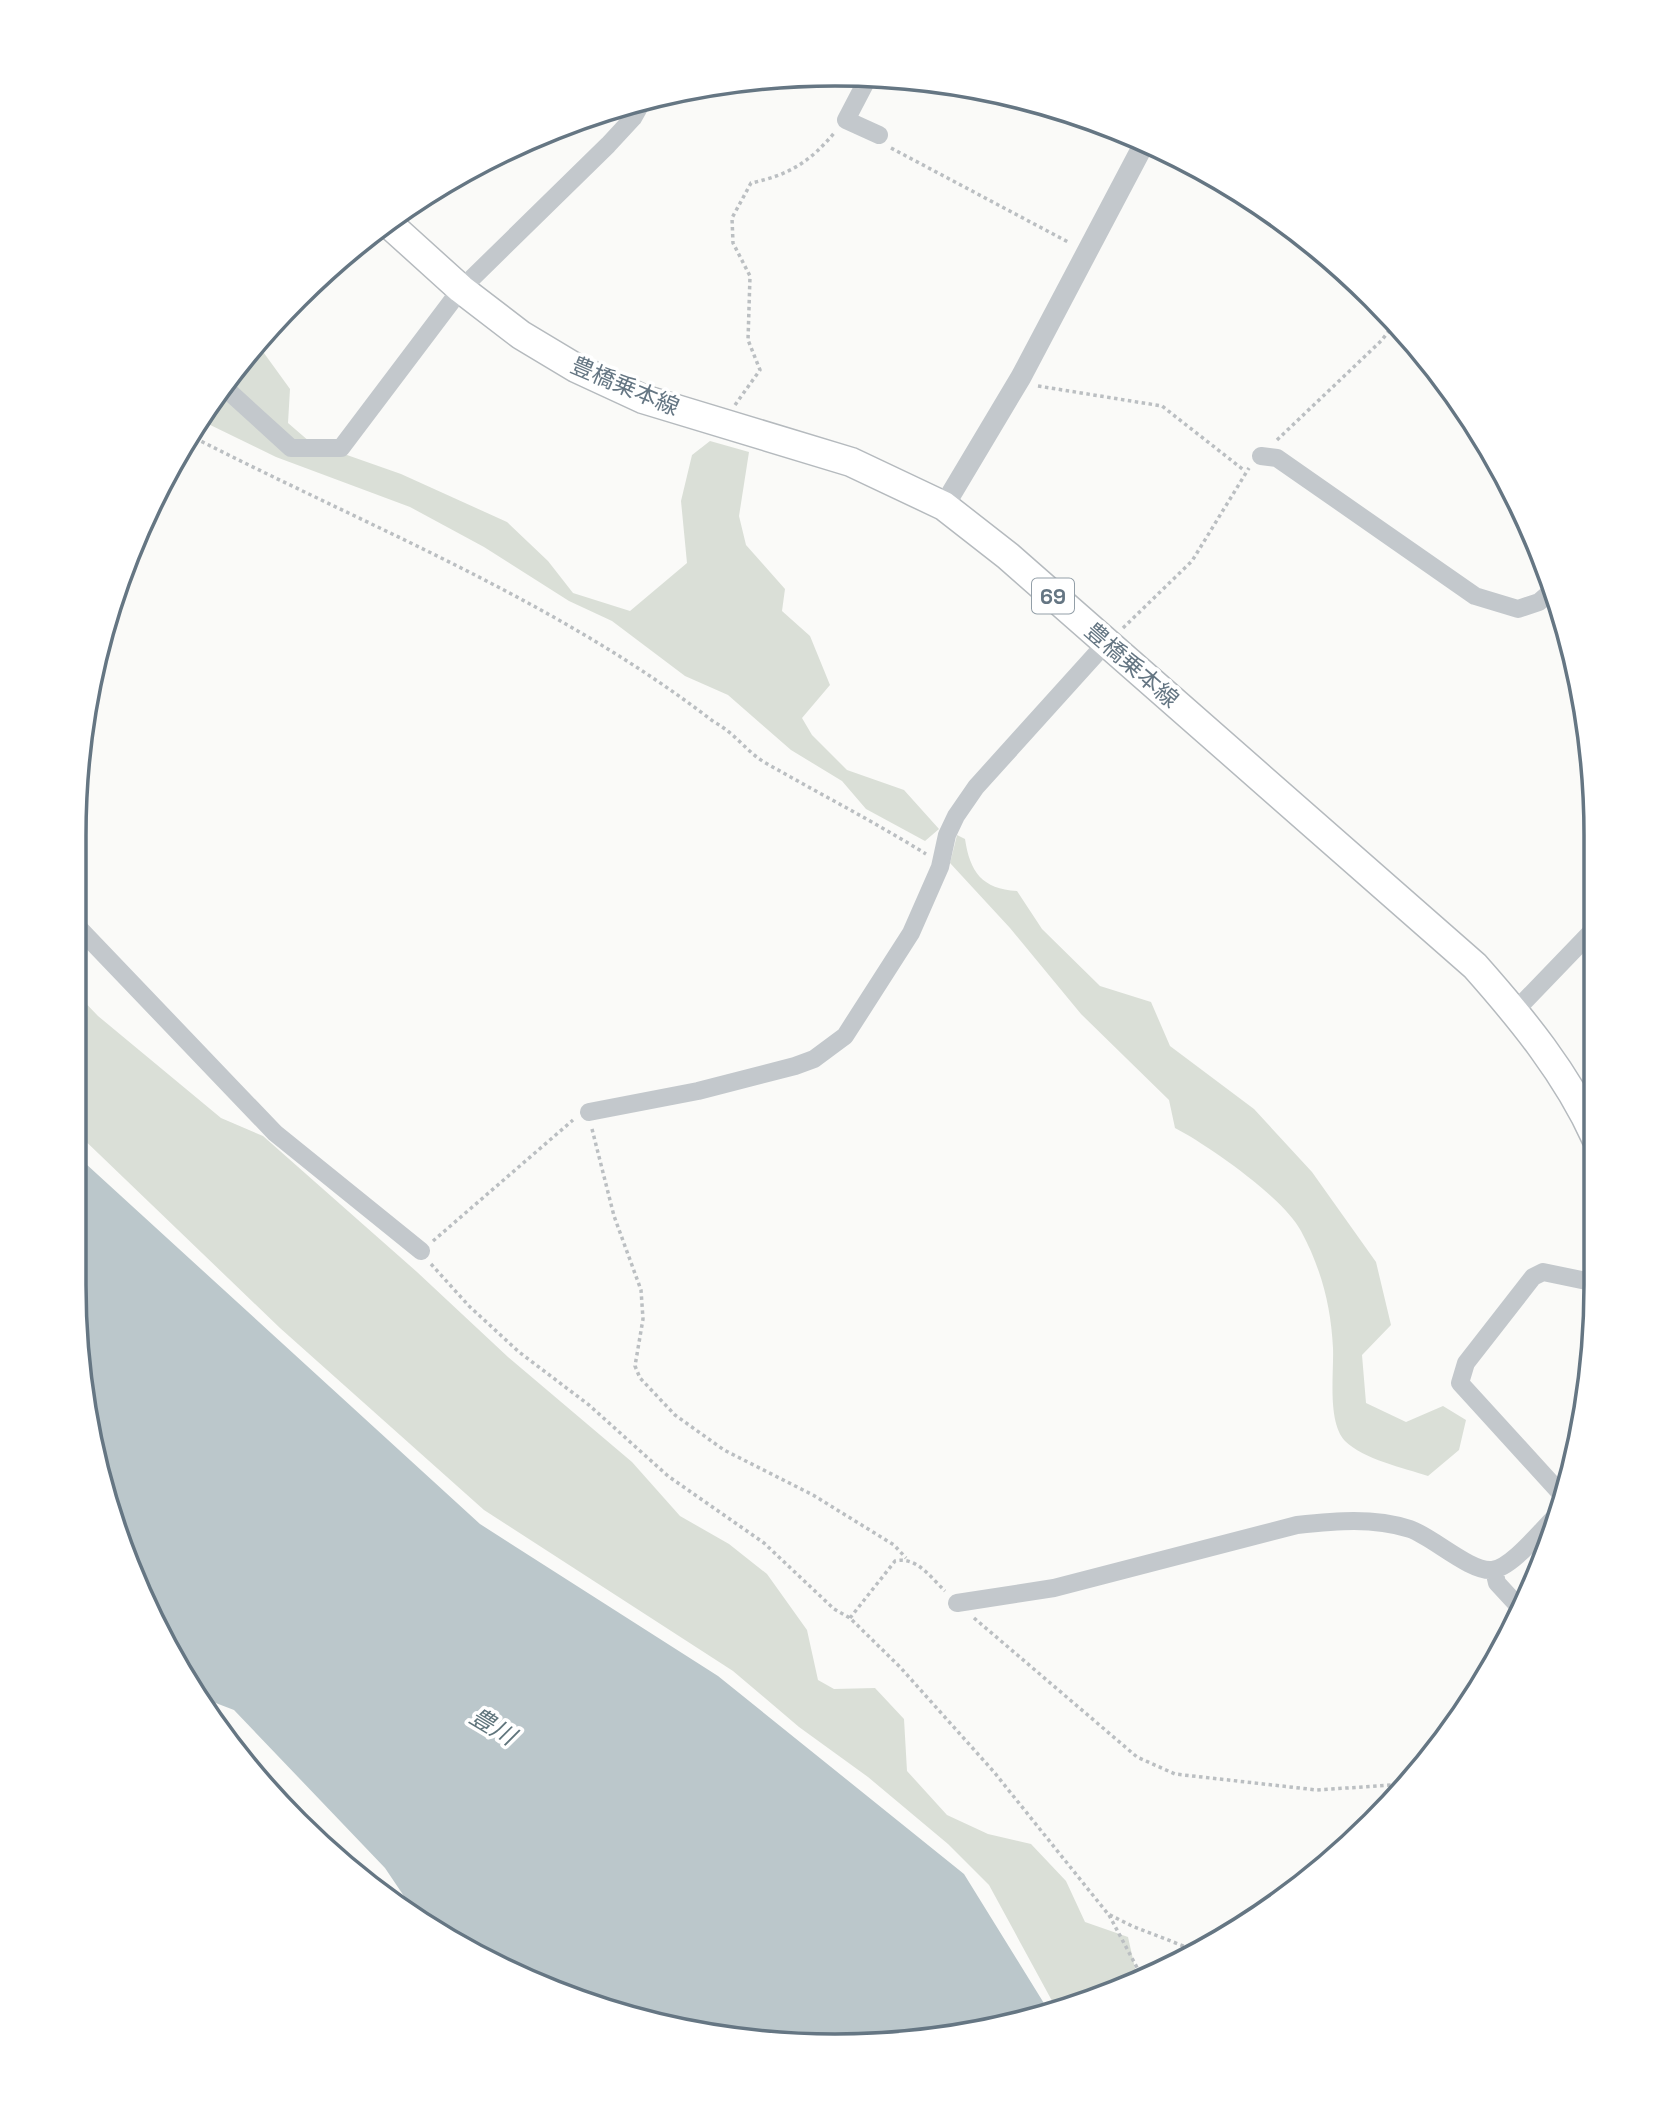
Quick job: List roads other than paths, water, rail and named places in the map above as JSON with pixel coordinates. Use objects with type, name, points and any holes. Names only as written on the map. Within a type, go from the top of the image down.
[{"type":"main road","name":"豊橋乗本線","points":[[395,229],[461,289],[521,335],[576,368],[643,399],[851,462],[944,506],[1008,556],[1419,914],[1475,967],[1515,1011],[1560,1072],[1584,1116]]},
{"type":"street","points":[[863,87],[846,120],[879,135]]},
{"type":"street","points":[[231,393],[291,448],[341,449],[461,289],[608,145],[636,113]]},
{"type":"street","points":[[944,506],[1021,377],[1140,151]]},
{"type":"street","points":[[1261,456],[1277,458],[1475,596],[1518,608],[1539,602],[1545,597]]},
{"type":"street","points":[[589,1112],[698,1091],[814,1059],[845,1036],[911,933],[940,867],[947,835],[976,787],[1106,643]]},
{"type":"street","points":[[86,935],[275,1133],[421,1251]]},
{"type":"street","points":[[1515,1011],[1584,939]]},
{"type":"street","points":[[1556,1488],[1460,1383],[1466,1363],[1533,1276],[1543,1272],[1584,1280]]},
{"type":"street","points":[[957,1603],[1054,1588],[1297,1525],[1339,1520],[1375,1522],[1411,1530],[1478,1568],[1494,1570],[1515,1557],[1543,1529]]},
{"type":"street","points":[[1494,1570],[1497,1583],[1514,1601]]},
{"type":"water","name":"豊川","points":[[86,1164],[480,1524],[718,1676],[964,1874],[1044,2004],[981,2020],[933,2028],[884,2033],[786,2033],[689,2020],[594,1994],[504,1957],[460,1934],[405,1898],[385,1868],[234,1710],[213,1702],[186,1660],[143,1572],[111,1479],[92,1383],[87,1334]]}]
